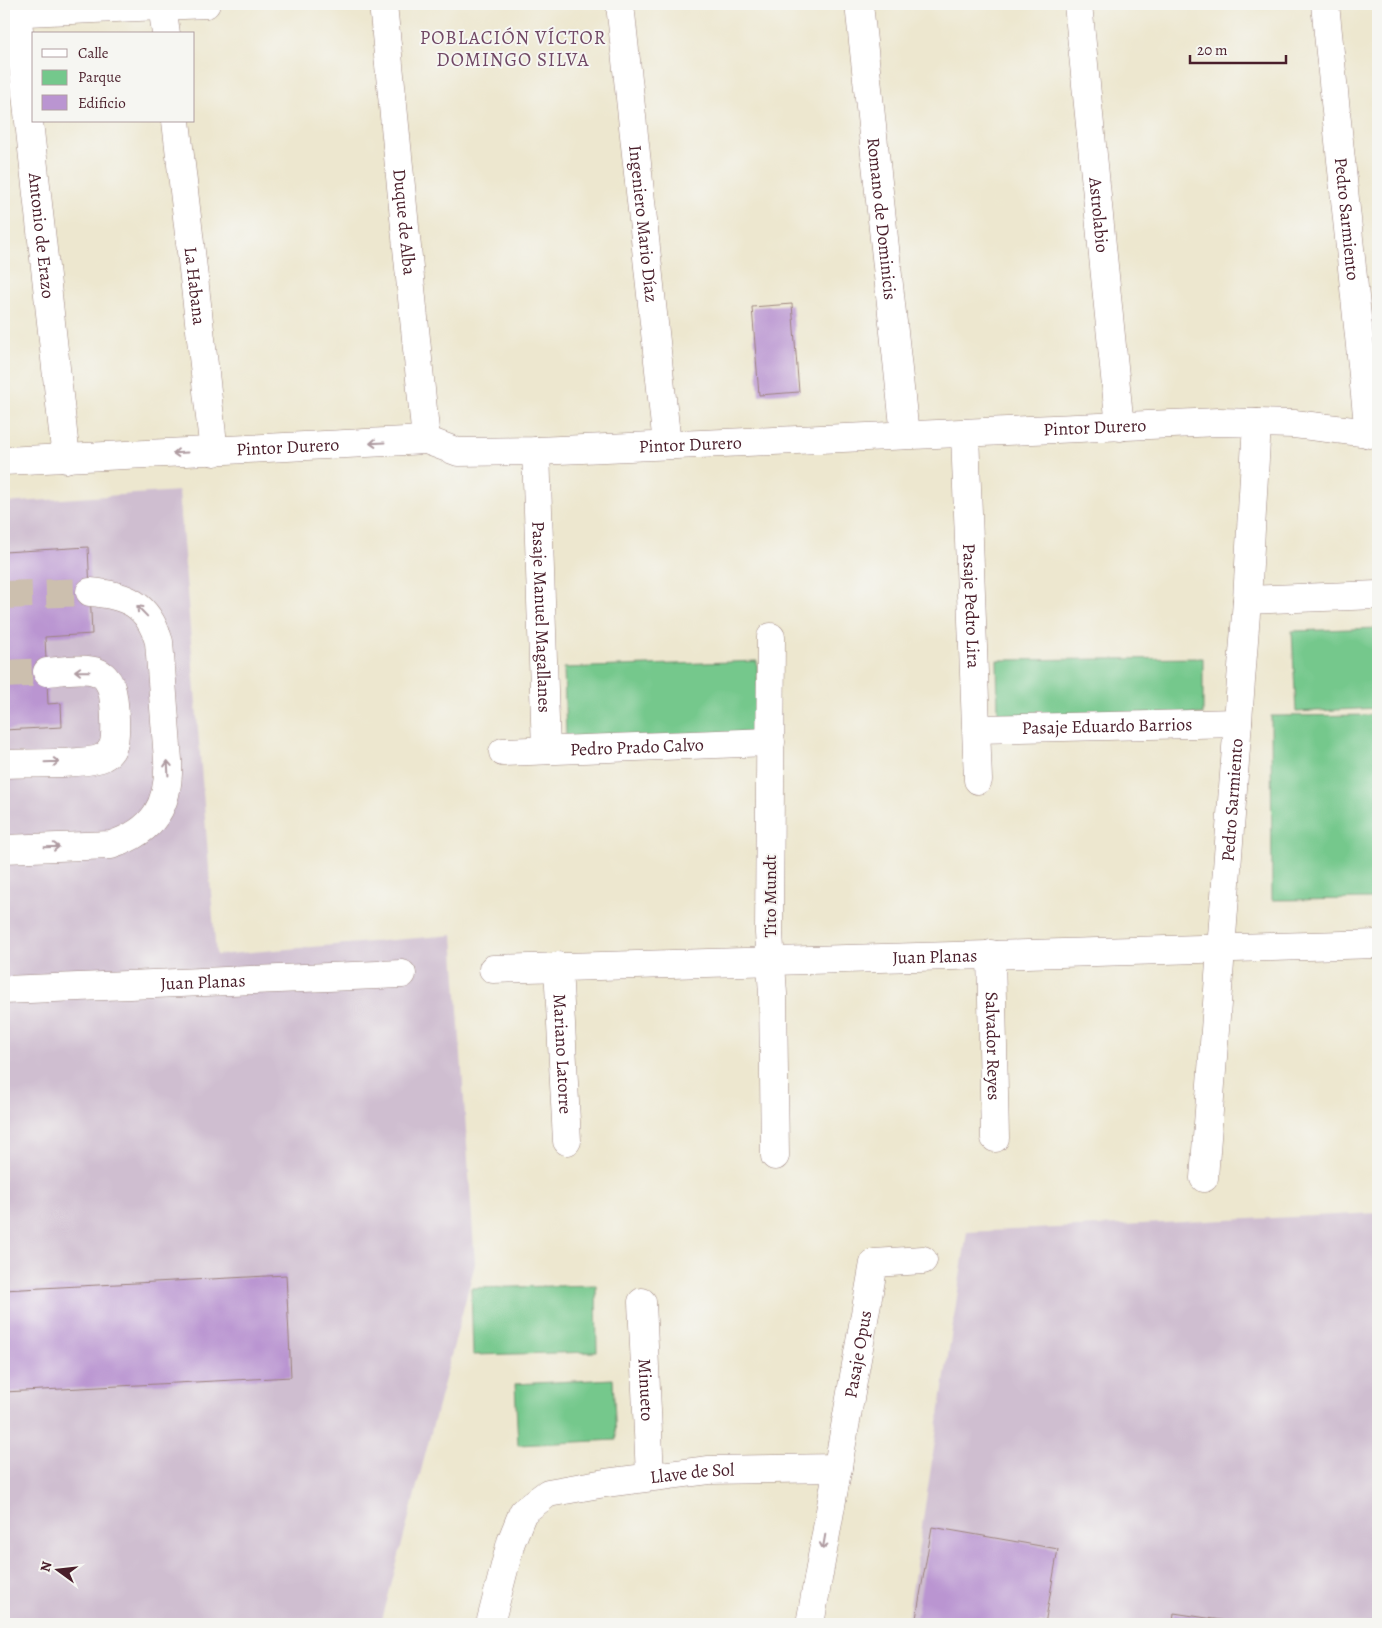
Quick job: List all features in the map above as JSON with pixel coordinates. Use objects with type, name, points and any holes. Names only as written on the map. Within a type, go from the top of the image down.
[{"type":"street","points":[[10,12],[206,4]]},
{"type":"street","name":"Duque de Alba","points":[[383,4],[426,440]]},
{"type":"street","name":"Ingeniero Mario Díaz","points":[[620,4],[667,446]]},
{"type":"street","name":"Romano de Dominicis","points":[[859,4],[905,435]]},
{"type":"street","name":"Astrolabio","points":[[1078,4],[1120,427]]},
{"type":"street","name":"Pedro Sarmiento","points":[[1325,4],[1373,434]]},
{"type":"street","points":[[162,5],[166,32]]},
{"type":"street","name":"Antonio de Erazo","points":[[10,12],[66,458]]},
{"type":"street","name":"La Habana","points":[[176,122],[214,452]]},
{"type":"street","name":"Pintor Durero","points":[[4,461],[426,440],[458,452],[536,452],[1219,422],[1294,424],[1373,434]]},
{"type":"street","name":"Pedro Sarmiento","points":[[1204,1178],[1238,723],[1257,423]]},
{"type":"street","name":"Pasaje Pedro Lira","points":[[965,434],[978,780]]},
{"type":"street","name":"Pasaje Manuel Magallanes","points":[[536,452],[546,750]]},
{"type":"street","points":[[4,849],[111,845],[124,840],[147,826],[158,812],[166,796],[168,760],[159,642],[155,630],[150,619],[132,601],[114,595],[90,592]]},
{"type":"street","points":[[1246,600],[1378,595]]},
{"type":"street","name":"Tito Mundt","points":[[771,637],[769,933],[773,994],[775,1156]]},
{"type":"street","points":[[4,764],[93,761],[108,754],[113,746],[115,736],[113,696],[111,686],[106,678],[97,672],[86,670],[47,672]]},
{"type":"street","name":"Pasaje Eduardo Barrios","points":[[977,729],[1238,723]]},
{"type":"street","name":"Pedro Prado Calvo","points":[[503,752],[771,742]]},
{"type":"street","name":"Juan Planas","points":[[493,969],[1378,944]]},
{"type":"street","name":"Salvador Reyes","points":[[992,954],[995,1138]]},
{"type":"street","name":"Mariano Latorre","points":[[558,966],[567,1141]]},
{"type":"street","name":"Juan Planas","points":[[4,990],[402,974]]},
{"type":"street","name":"Pasaje Opus","points":[[835,1481],[874,1263],[923,1260]]},
{"type":"street","name":"Minueto","points":[[642,1302],[650,1476]]},
{"type":"street","name":"Llave de Sol","points":[[490,1624],[512,1542],[524,1512],[548,1493],[605,1482],[709,1470],[835,1481]]},
{"type":"street","points":[[810,1624],[835,1481]]},
{"type":"shaded area","points":[[179,491],[216,955],[453,935],[475,1264],[381,1624],[4,1624],[4,503]]},
{"type":"shaded area","points":[[1378,1213],[1378,1624],[907,1624],[967,1232]]},
{"type":"green space","points":[[1378,628],[1378,708],[1296,712],[1292,631]]},
{"type":"green space","points":[[1203,658],[1203,714],[998,716],[997,660]]},
{"type":"green space","points":[[757,661],[759,733],[566,740],[564,668]]},
{"type":"green space","points":[[1378,715],[1378,899],[1272,900],[1271,716]]},
{"type":"green space","points":[[596,1285],[597,1352],[473,1355],[471,1288]]},
{"type":"green space","points":[[613,1379],[616,1440],[518,1445],[515,1384]]},
{"type":"building","points":[[792,304],[799,392],[759,395],[752,307]]},
{"type":"building","points":[[88,547],[92,634],[45,637],[48,704],[61,703],[62,727],[4,730],[4,552]]},
{"type":"building","points":[[1376,809],[1378,809],[1378,860],[1377,860]]},
{"type":"building","points":[[286,1275],[291,1377],[4,1392],[4,1290]]},
{"type":"building","points":[[932,1527],[1058,1549],[1045,1624],[915,1624]]},
{"type":"building","points":[[1174,1613],[1240,1623],[1240,1624],[1173,1624]]},
{"type":"tunnel","points":[[4,595],[90,592]]},
{"type":"tunnel","points":[[4,674],[47,672]]},
{"type":"district","name":"POBLACIÓN VÍCTOR DOMINGO SILVA","points":[[513,49]]}]
